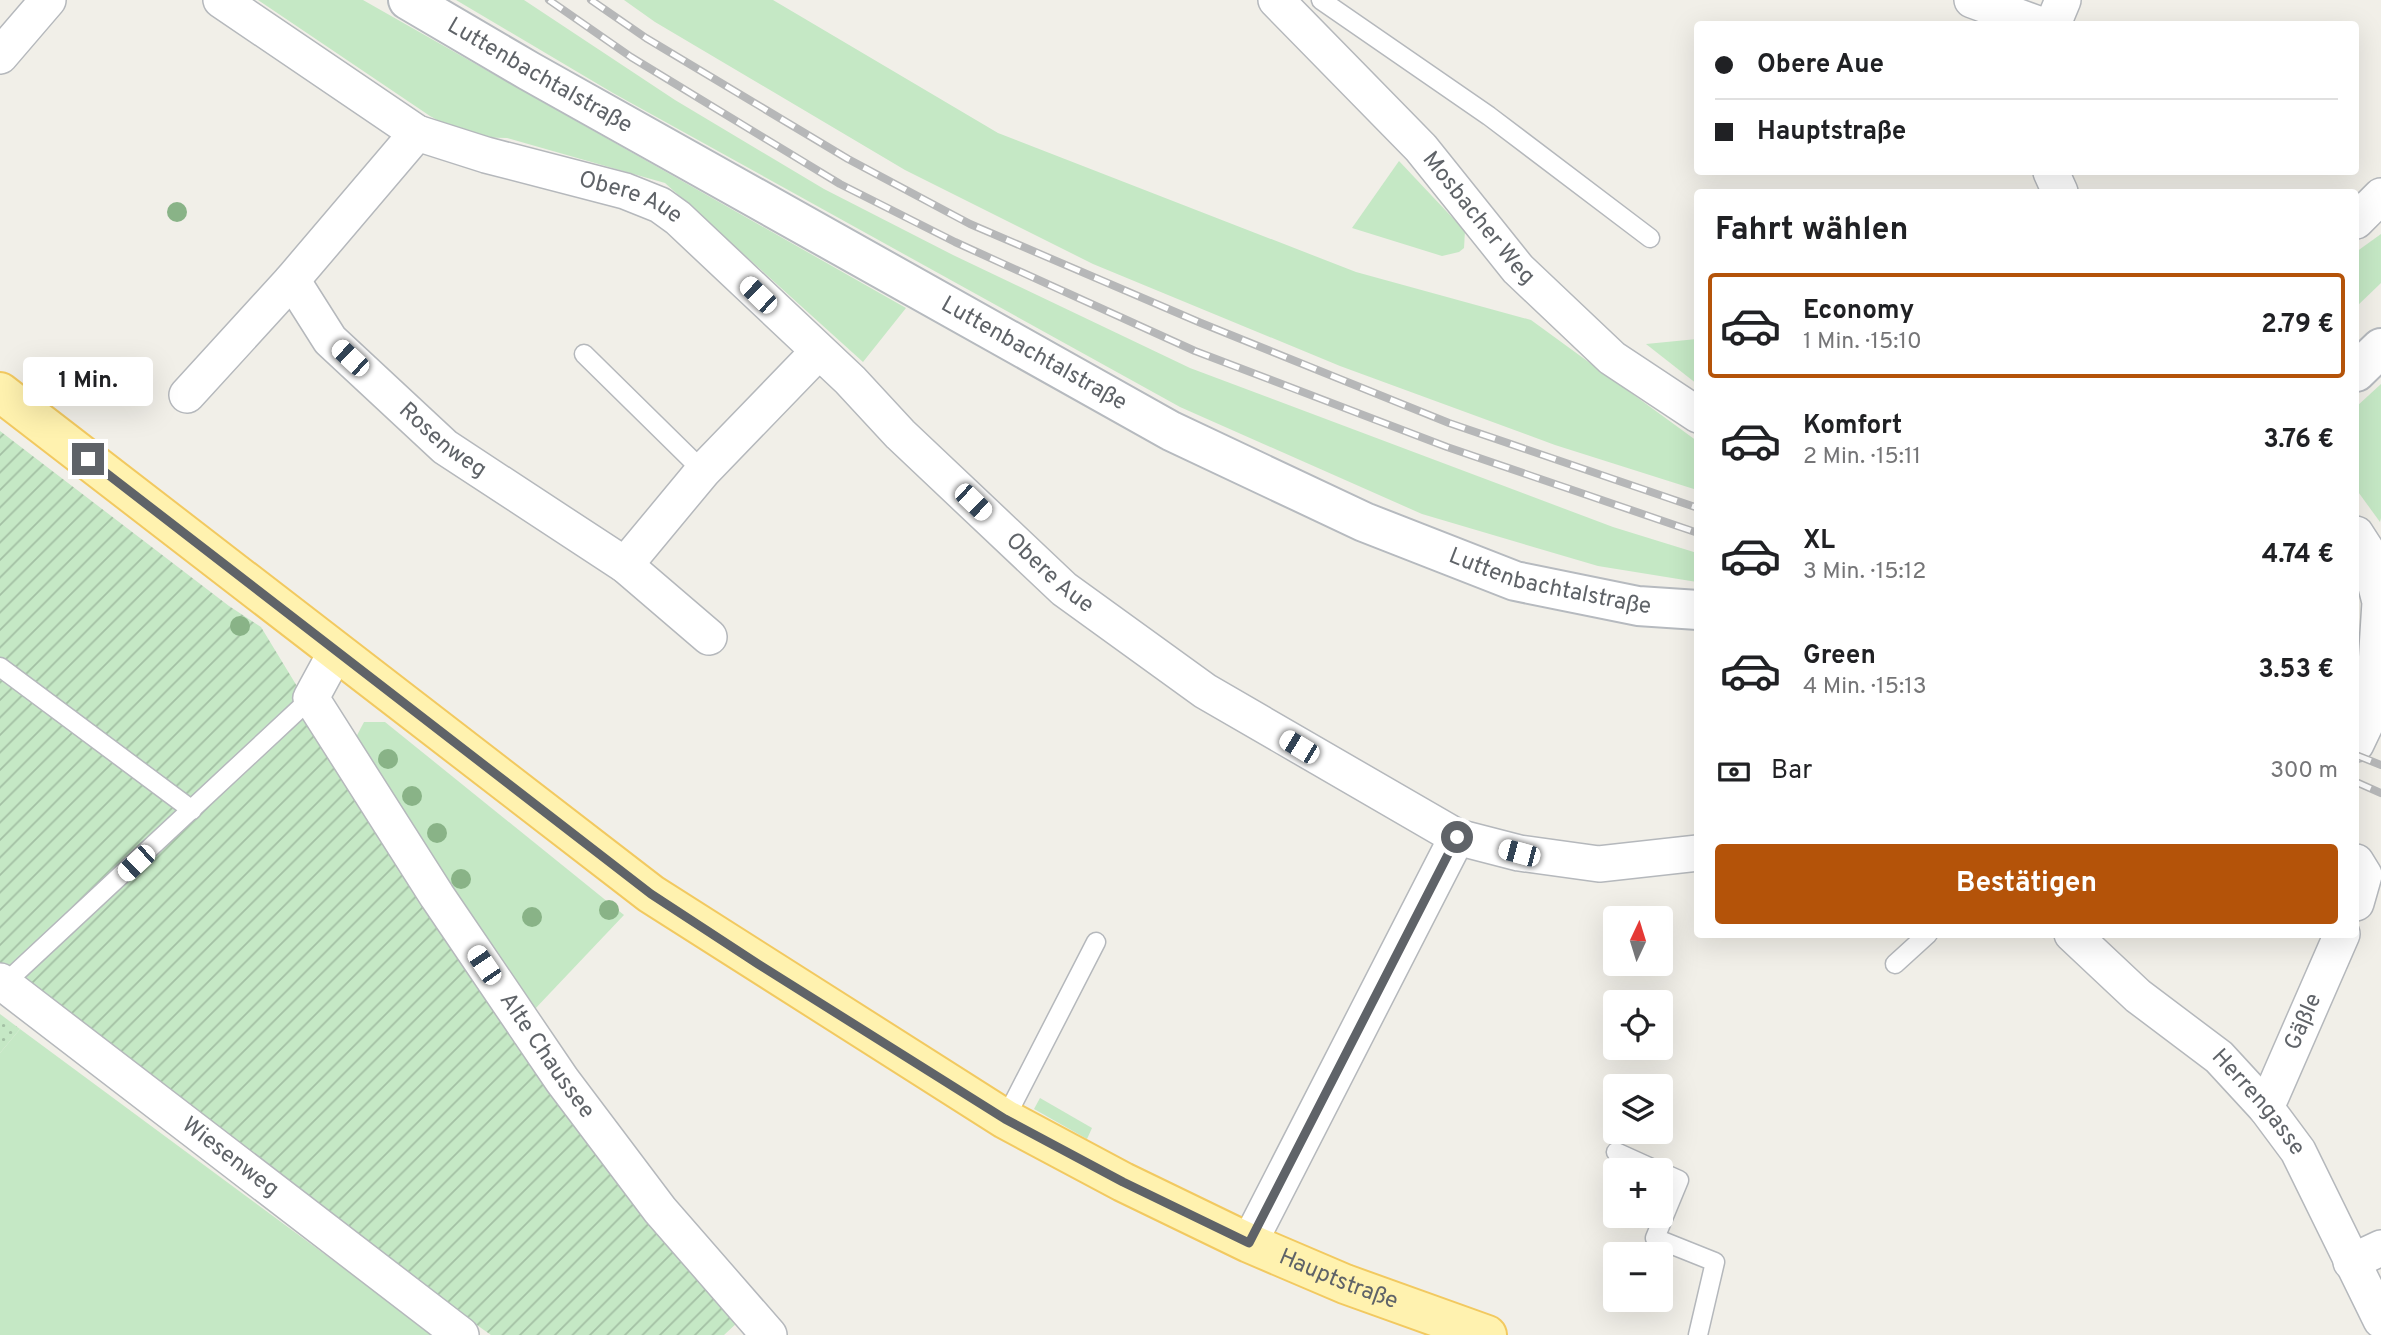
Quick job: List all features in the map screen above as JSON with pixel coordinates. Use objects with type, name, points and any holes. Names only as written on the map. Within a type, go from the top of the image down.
[{"type":"main road","name":"Hauptstraße","points":[[0,392],[651,894],[758,964],[1005,1119],[1123,1182],[1249,1243],[1345,1284],[1487,1335]]},
{"type":"street","points":[[0,56],[48,0]]},
{"type":"street","name":"Obere Aue","points":[[221,0],[417,133],[486,155],[625,191],[660,205],[678,218],[850,380],[900,433],[1064,589],[1205,691],[1457,837]]},
{"type":"street","name":"Luttenbachtalstraße","points":[[408,0],[901,279],[1207,448],[1364,522],[1515,581],[1638,606],[1694,610]]},
{"type":"street","name":"Mosbacher Weg","points":[[1276,0],[1421,148],[1518,270],[1612,358],[1694,412]]},
{"type":"street","points":[[1972,0],[2030,21]]},
{"type":"street","points":[[2054,21],[2063,0]]},
{"type":"street","points":[[187,395],[292,280],[417,133]]},
{"type":"street","points":[[2359,218],[2381,196]]},
{"type":"street","name":"Rosenweg","points":[[292,280],[330,340],[445,447],[625,565],[709,637]]},
{"type":"street","points":[[2359,370],[2381,348]]},
{"type":"street","points":[[625,565],[703,471],[818,352]]},
{"type":"street","points":[[2359,539],[2367,551],[2380,602],[2375,681],[2361,734]]},
{"type":"street","points":[[311,698],[336,652]]},
{"type":"street","name":"Alte Chaussee","points":[[311,698],[437,896],[562,1080],[660,1210],[769,1335]]},
{"type":"street","points":[[1249,1243],[1457,837],[1519,853],[1600,863],[1694,853]]},
{"type":"street","name":"Herrengasse","points":[[2076,938],[2138,996],[2219,1057],[2266,1108],[2298,1151],[2366,1255],[2381,1320]]},
{"type":"street","name":"Gäßle","points":[[2266,1108],[2340,938]]},
{"type":"street","name":"Wiesenweg","points":[[2,983],[461,1335]]},
{"type":"lane","points":[[1321,0],[1489,116],[1650,238]]},
{"type":"lane","points":[[584,355],[703,471]]},
{"type":"lane","points":[[0,667],[192,810]]},
{"type":"lane","points":[[2,983],[311,698]]},
{"type":"lane","points":[[1895,964],[1924,938]]},
{"type":"lane","points":[[1005,1119],[1096,942]]},
{"type":"lane","points":[[1616,1152],[1630,1158]]},
{"type":"lane","points":[[1673,1177],[1679,1180],[1673,1194]]},
{"type":"lane","points":[[1659,1228],[1655,1238],[1715,1262],[1698,1335]]},
{"type":"green space","points":[[258,0],[363,0],[906,308],[863,362],[665,183],[507,138],[467,137],[430,116]]},
{"type":"green space","points":[[456,0],[524,0],[675,100],[824,189],[953,255],[1190,368],[1613,527],[1694,552],[1694,582],[1598,566],[1422,514],[1180,407],[613,93]]},
{"type":"green space","points":[[624,0],[773,0],[998,133],[1356,272],[1531,320],[1694,439],[1694,489],[1555,445],[1340,366],[1093,264],[905,170],[655,22]]},
{"type":"green space","points":[[1399,161],[1465,231],[1464,248],[1459,252],[1442,256],[1352,228]]},
{"type":"green space","points":[[2381,234],[2381,283],[2359,304],[2359,250]]},
{"type":"green space","points":[[1694,339],[1694,382],[1646,344]]},
{"type":"green space","points":[[2381,384],[2380,522],[2359,493],[2359,404]]},
{"type":"green space","points":[[0,431],[229,606],[261,627],[447,933],[738,1322],[724,1335],[491,1335],[285,1189],[0,971]]},
{"type":"green space","points":[[364,722],[385,722],[624,915],[533,1011],[354,741]]},
{"type":"green space","points":[[0,1014],[20,1029],[0,1053]]},
{"type":"green space","points":[[20,1029],[434,1335],[0,1335],[0,1053]]},
{"type":"green space","points":[[1040,1098],[1092,1128],[1087,1139],[1034,1109]]},
{"type":"railway","points":[[549,0],[631,57],[840,184],[955,242],[1195,351],[1447,447],[1694,532]]},
{"type":"railway","points":[[591,0],[646,38],[848,159],[970,224],[1201,323],[1449,423],[1694,507]]},
{"type":"railway","points":[[2359,756],[2381,765]]},
{"type":"railway","points":[[2359,783],[2381,793]]},
{"type":"route","points":[[88,459],[651,894],[1005,1119],[1123,1182],[1249,1243],[1457,837]]}]
